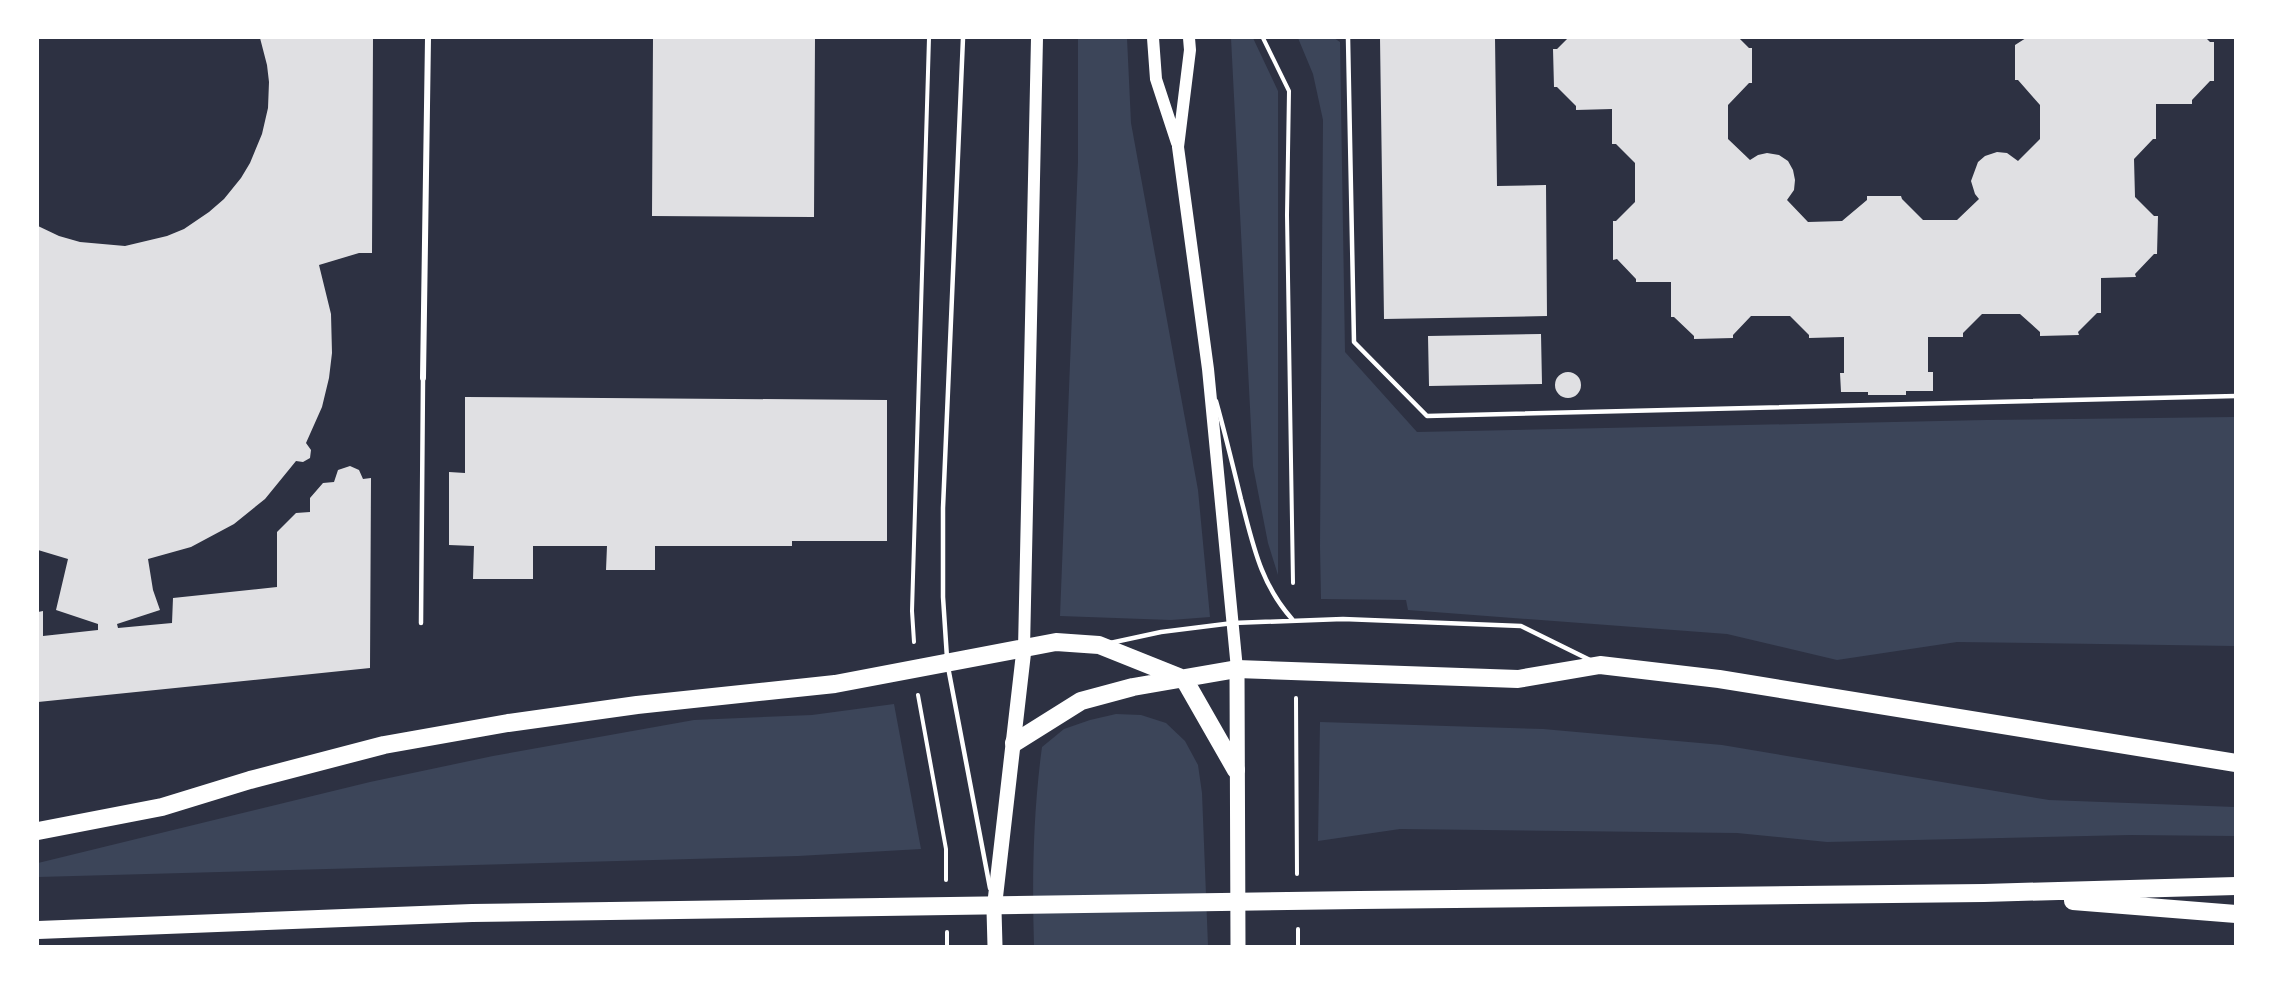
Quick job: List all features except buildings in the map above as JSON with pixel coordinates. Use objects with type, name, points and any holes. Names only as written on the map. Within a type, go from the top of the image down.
[{"type":"highway","points":[[38,831],[162,807],[250,780],[384,745],[508,723],[637,705],[835,684],[1056,642],[1099,645],[1184,679],[1236,770]]},
{"type":"highway","points":[[1014,743],[1081,701],[1133,687],[1237,669],[1518,679],[1600,665],[1751,684],[2235,763]]},
{"type":"highway","points":[[38,930],[472,914],[890,906],[1984,893],[2235,886]]},
{"type":"highway","points":[[1984,893],[2235,914]]},
{"type":"main road","points":[[995,946],[994,910],[1023,649],[1038,38]]},
{"type":"main road","points":[[1153,38],[1156,79],[1178,147],[1208,369],[1233,623],[1237,669],[1238,946]]},
{"type":"main road","points":[[1178,147],[1190,50],[1189,38]]},
{"type":"street","points":[[423,378],[428,38]]},
{"type":"lane","points":[[963,38],[943,508],[943,597],[947,663],[994,910]]},
{"type":"lane","points":[[1348,38],[1354,342],[1427,416],[2235,396]]},
{"type":"lane","points":[[1208,369],[1254,551],[1264,580],[1277,603],[1292,620]]},
{"type":"lane","points":[[421,623],[423,378]]},
{"type":"lane","points":[[1099,645],[1161,632],[1233,623],[1292,620],[1343,619],[1521,626],[1600,665]]},
{"type":"path","points":[[1263,38],[1288,91],[1287,215],[1292,620]]},
{"type":"path","points":[[1297,672],[1297,883]]},
{"type":"path","points":[[1298,926],[1298,946]]},
{"type":"shaded area","points":[[1078,38],[1127,38],[1131,123],[1198,490],[1210,617],[1171,620],[1060,616],[1078,162]]},
{"type":"shaded area","points":[[1231,38],[1253,38],[1278,91],[1278,575],[1268,543],[1253,466]]},
{"type":"shaded area","points":[[1298,38],[1334,38],[1340,42],[1345,352],[1417,432],[2235,417],[2235,646],[1957,642],[1837,660],[1727,634],[1408,610],[1406,600],[1321,599],[1323,120],[1313,74]]},
{"type":"shaded area","points":[[894,704],[921,849],[798,856],[38,877],[38,863],[370,782],[493,756],[694,720],[812,715]]},
{"type":"shaded area","points":[[1116,714],[1141,715],[1166,723],[1185,741],[1198,765],[1202,793],[1208,946],[1034,946],[1034,846],[1042,747],[1064,729]]},
{"type":"shaded area","points":[[1320,722],[1543,729],[1722,745],[2049,800],[2235,807],[2235,836],[2130,835],[1827,842],[1737,833],[1400,829],[1318,841]]}]
